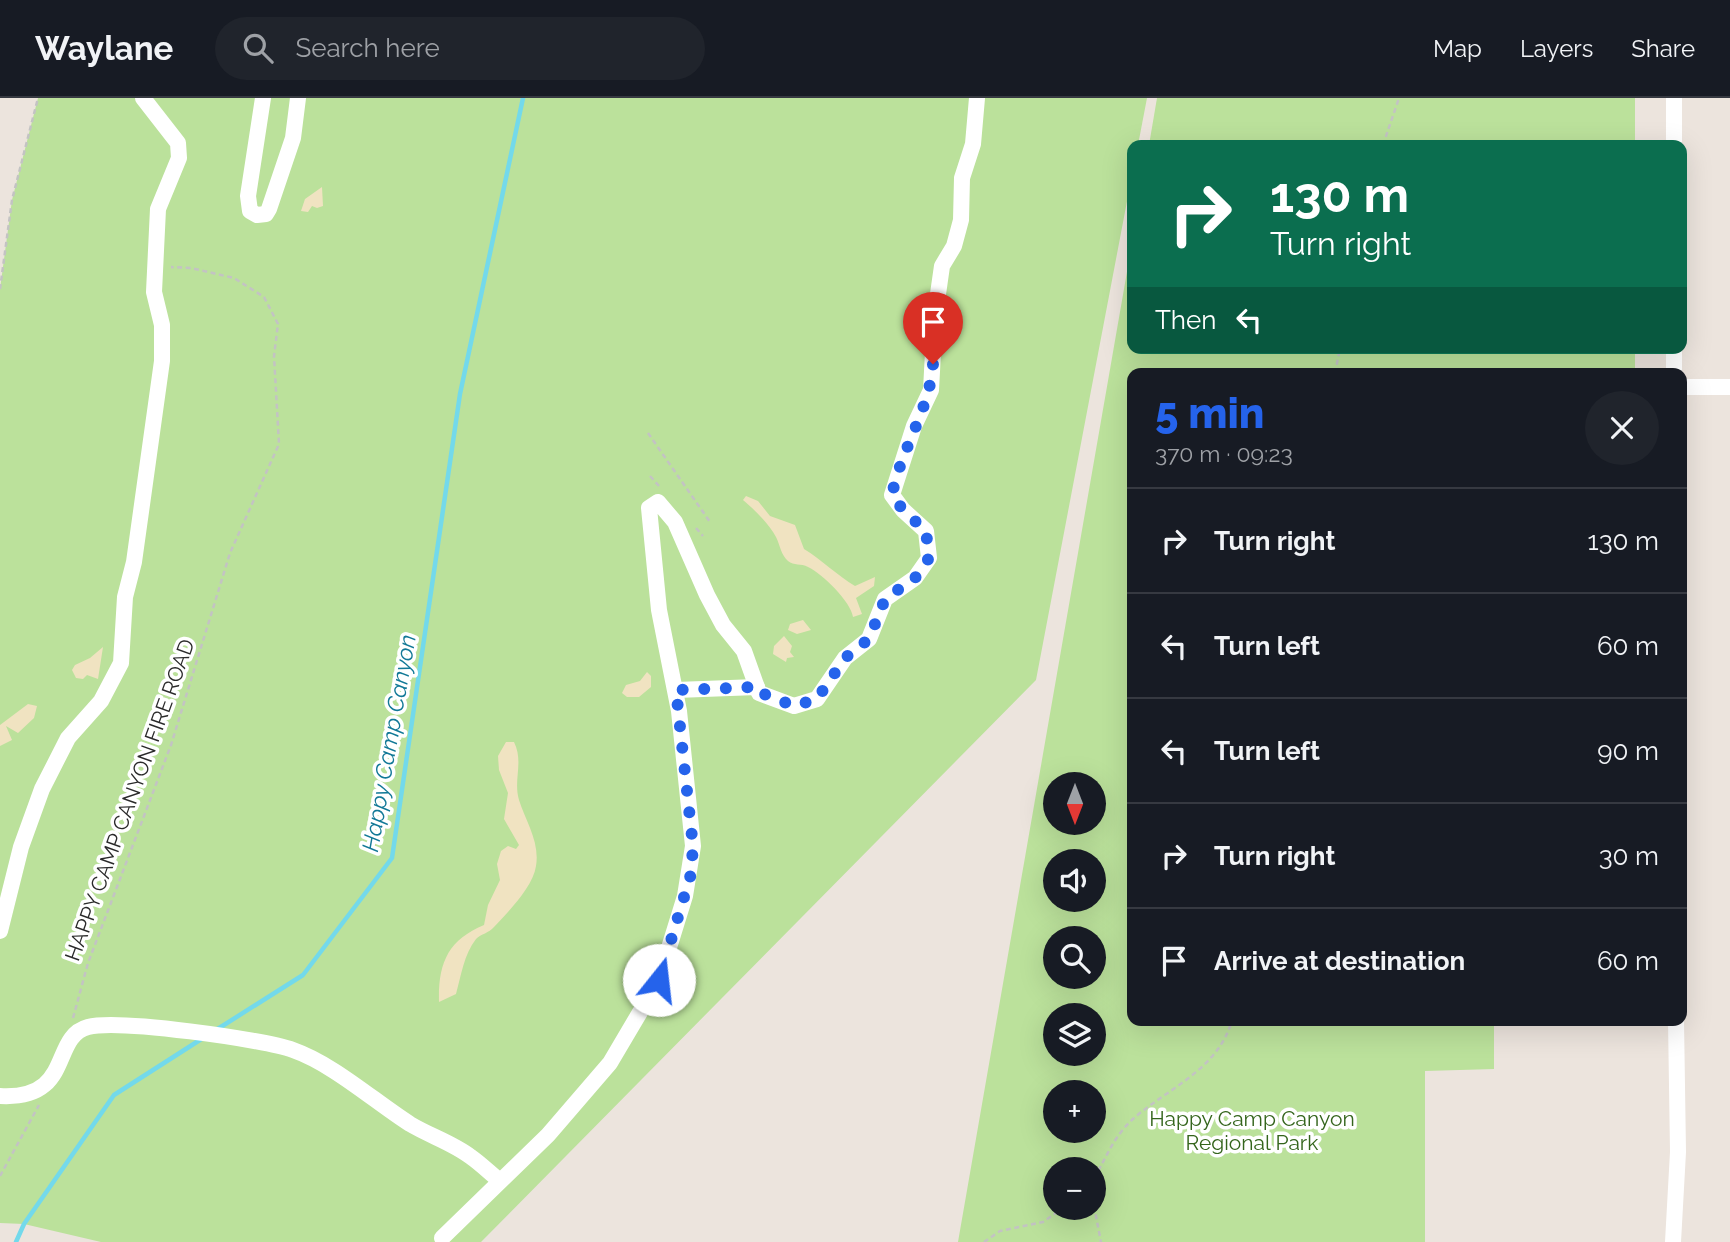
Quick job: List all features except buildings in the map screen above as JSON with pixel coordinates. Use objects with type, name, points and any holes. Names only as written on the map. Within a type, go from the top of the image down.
[{"type":"lane","points":[[0,931],[21,847],[42,789],[68,738],[101,701],[121,663],[125,597],[134,562],[162,361],[162,325],[154,292],[158,209],[179,158],[178,143],[143,98]]},
{"type":"lane","points":[[263,98],[248,196],[250,211],[257,215],[266,214],[269,209],[289,154],[298,98]]},
{"type":"lane","points":[[442,1238],[579,1102],[610,1063],[659,980],[691,874],[693,846],[676,690],[659,610],[649,508],[657,502],[675,522],[723,625],[744,651],[759,692],[794,706],[817,699],[845,658],[869,639],[885,599],[915,578],[929,558],[926,531],[903,510],[892,495],[914,426],[931,390],[935,315],[943,266],[954,246],[961,220],[962,178],[973,144],[977,98]]},
{"type":"lane","points":[[1674,98],[1674,140]]},
{"type":"lane","points":[[1687,387],[1730,387]]},
{"type":"lane","points":[[676,690],[757,687]]},
{"type":"lane","points":[[0,1096],[26,1095],[45,1088],[75,1034],[84,1027],[144,1026],[268,1044],[310,1057],[411,1124],[470,1156],[500,1181]]},
{"type":"lane","points":[[1673,1242],[1678,1152],[1676,1026]]},
{"type":"path","points":[[0,289],[12,200],[38,98]]},
{"type":"path","points":[[1385,140],[1399,98]]},
{"type":"path","name":"HAPPY CAMP CANYON FIRE ROAD","points":[[70,1026],[88,963],[171,746],[230,553],[279,444],[274,356],[278,324],[264,297],[234,278],[191,268],[157,266]]},
{"type":"path","points":[[648,433],[710,522]]},
{"type":"path","points":[[1104,1157],[1112,1142],[1133,1119],[1203,1067],[1216,1054],[1229,1026]]},
{"type":"path","points":[[0,1176],[37,1109],[45,1088]]},
{"type":"path","points":[[984,1242],[1000,1231],[1046,1220]]},
{"type":"path","points":[[1097,1220],[1101,1242]]},
{"type":"green space","points":[[38,98],[1147,98],[1139,140],[1127,140],[1127,201],[1036,680],[481,1242],[101,1242],[24,1224],[0,1223],[0,289],[12,200]]},
{"type":"green space","points":[[1157,98],[1635,98],[1635,140],[1150,140]]},
{"type":"green space","name":"Happy Camp Canyon Regional Park","points":[[1127,272],[1127,354],[1635,354],[1635,368],[1127,368],[1127,1026],[1494,1026],[1494,1069],[1425,1071],[1425,1242],[958,1242]]},
{"type":"sand","points":[[322,187],[323,206],[312,206],[308,212],[301,211],[305,199]]},
{"type":"sand","points":[[746,496],[758,501],[770,516],[795,525],[804,549],[842,578],[855,586],[875,577],[874,586],[856,598],[862,614],[853,617],[842,596],[821,576],[805,566],[788,561],[769,527],[743,500]]},
{"type":"sand","points":[[803,620],[811,630],[797,634],[788,630],[790,624]]},
{"type":"sand","points":[[784,636],[792,646],[790,652],[794,657],[787,658],[786,662],[773,654],[774,646]]},
{"type":"sand","points":[[103,647],[98,679],[87,675],[83,679],[76,678],[72,670],[75,665],[90,658]]},
{"type":"sand","points":[[647,672],[651,676],[651,687],[639,697],[627,697],[622,693],[626,685],[640,681]]},
{"type":"sand","points":[[28,704],[37,706],[34,718],[18,733],[6,726],[12,740],[0,746],[0,725]]},
{"type":"sand","points":[[506,742],[514,742],[517,749],[517,793],[536,849],[534,874],[519,899],[492,929],[478,937],[472,945],[463,965],[456,994],[439,1002],[443,964],[448,954],[462,938],[484,925],[488,905],[500,880],[497,864],[501,851],[508,846],[516,849],[519,845],[504,819],[508,793],[499,770],[498,756]]},
{"type":"waterway","name":"Happy Camp Canyon","points":[[216,1030],[303,975],[392,858],[460,394],[523,98]]},
{"type":"waterway","name":"Happy Camp Canyon","points":[[16,1242],[24,1224],[114,1095],[203,1038]]},
{"type":"route","points":[[659,980],[691,874],[693,846],[688,820],[676,690],[757,687],[759,692],[780,702],[794,706],[805,704],[817,699],[845,658],[869,639],[885,599],[915,578],[929,558],[926,531],[903,510],[892,495],[914,426],[931,390],[933,364]]}]
